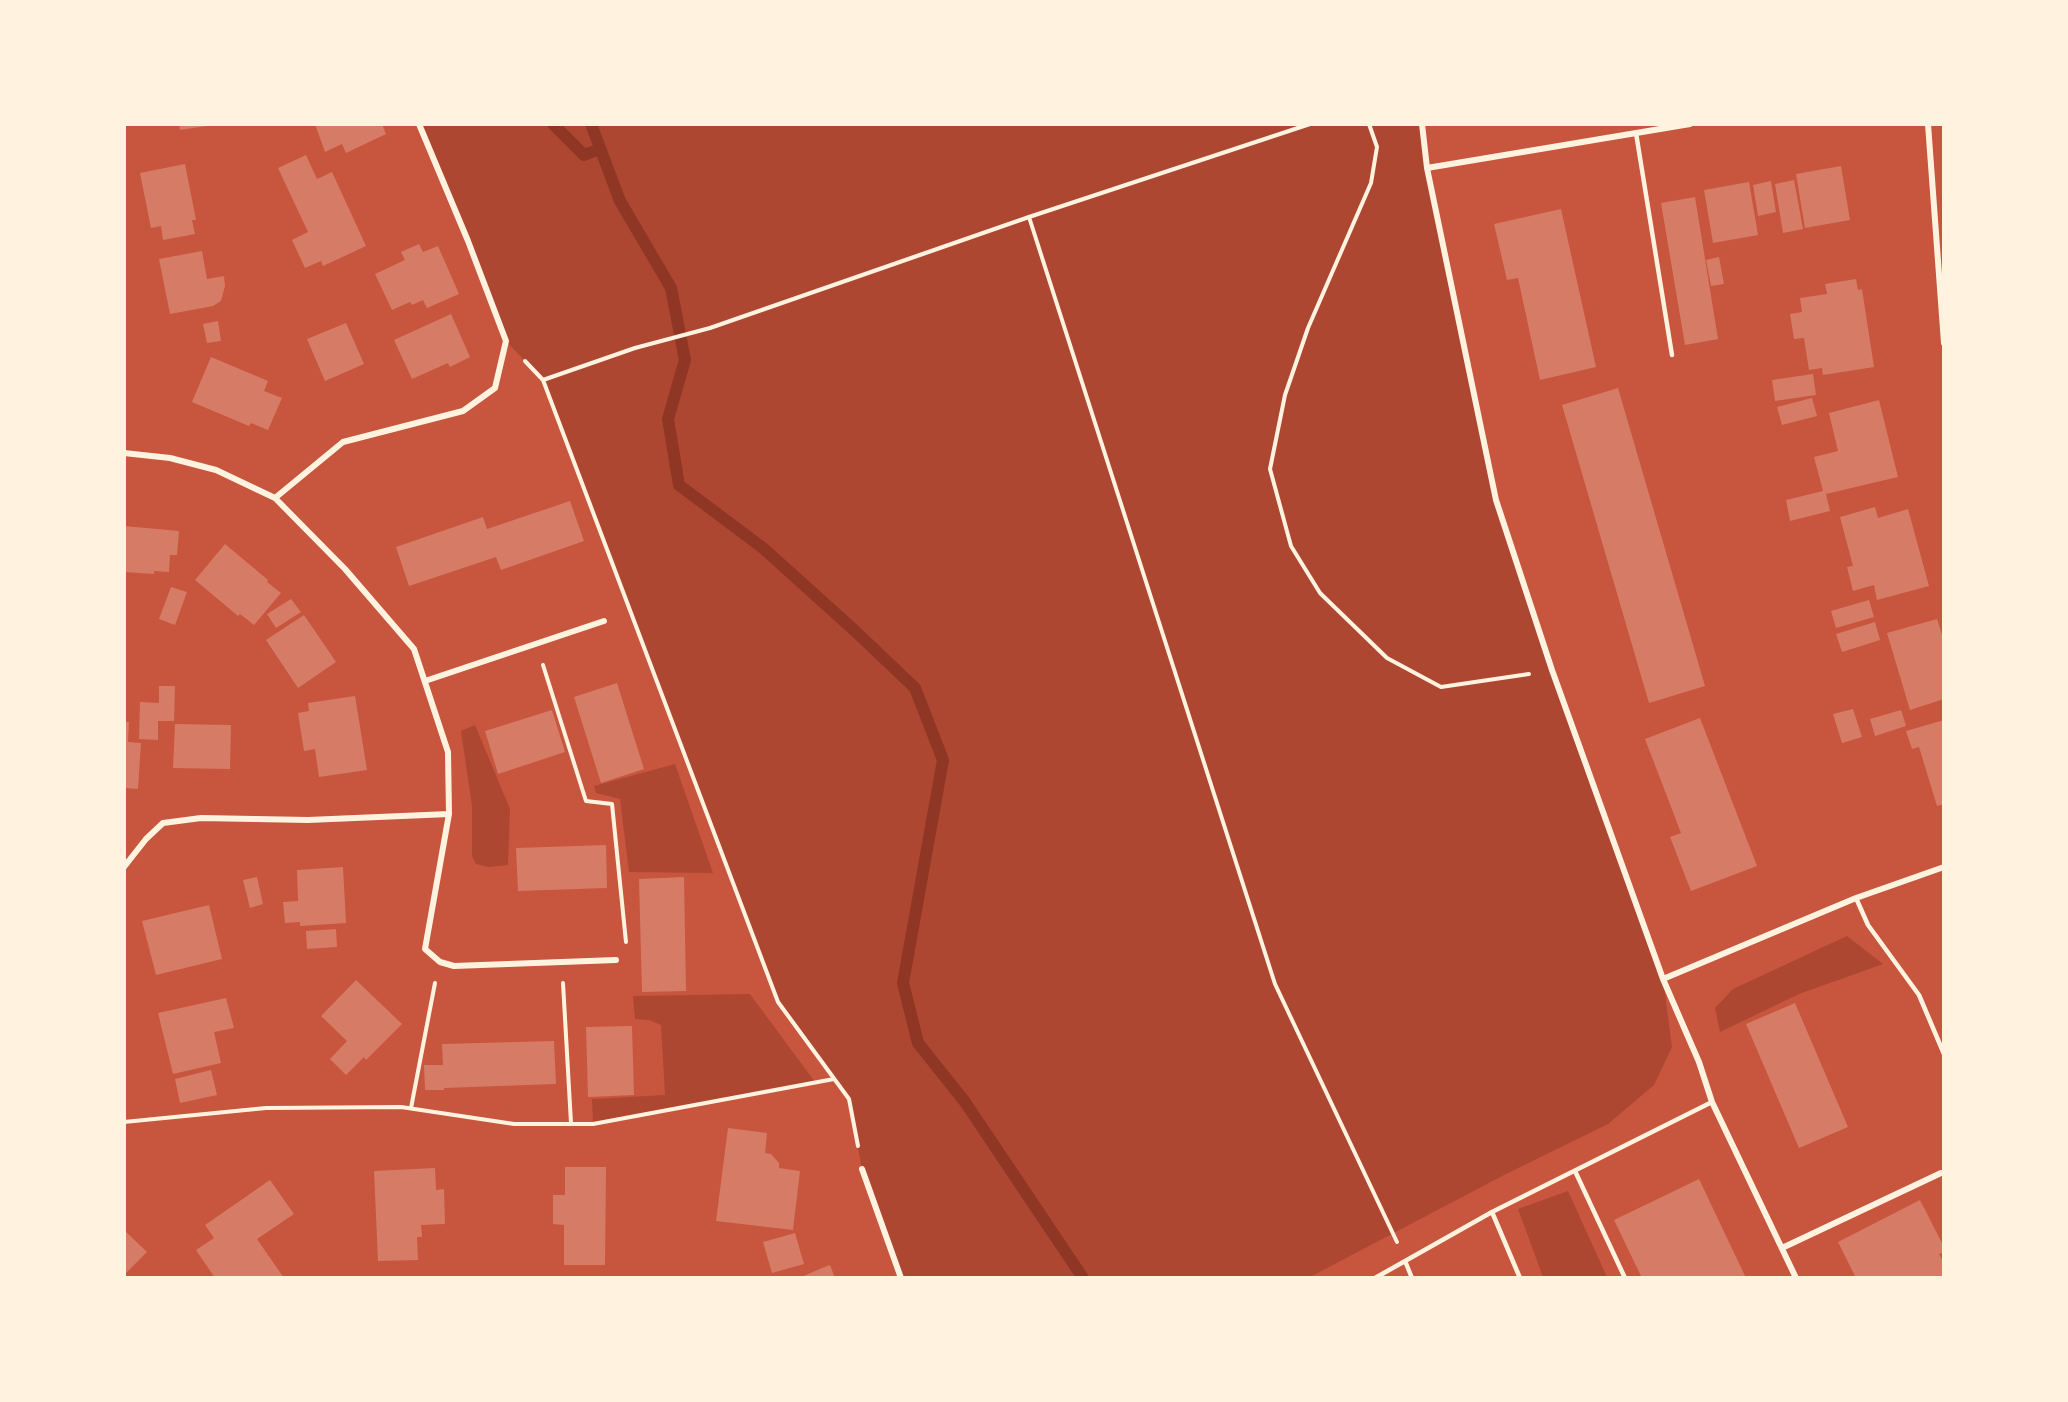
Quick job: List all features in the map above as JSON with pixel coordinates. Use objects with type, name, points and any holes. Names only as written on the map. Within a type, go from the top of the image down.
[{"type":"street","points":[[275,498],[343,442],[463,411],[495,388],[506,341],[468,241],[419,124]]},
{"type":"street","points":[[1422,124],[1426,168],[1496,500],[1552,670],[1663,980],[1699,1062],[1712,1102],[1796,1278]]},
{"type":"street","points":[[1426,168],[1690,124]]},
{"type":"street","points":[[1928,124],[1944,343]]},
{"type":"street","points":[[124,453],[170,458],[216,470],[275,498],[345,569],[414,649],[448,752],[449,814],[425,949],[440,962],[454,966],[616,960]]},
{"type":"street","points":[[425,681],[604,621]]},
{"type":"street","points":[[124,867],[146,839],[163,823],[201,818],[308,820],[449,814]]},
{"type":"street","points":[[1663,980],[1856,898],[1944,867]]},
{"type":"street","points":[[862,1169],[901,1278]]},
{"type":"street","points":[[1782,1248],[1941,1173]]},
{"type":"lane","points":[[1636,133],[1672,355]]},
{"type":"lane","points":[[1856,898],[1868,926],[1919,995],[1944,1054]]},
{"type":"lane","points":[[1375,1278],[1492,1212],[1712,1102]]},
{"type":"lane","points":[[1575,1171],[1625,1278]]},
{"type":"lane","points":[[1492,1212],[1520,1278]]},
{"type":"lane","points":[[1405,1261],[1412,1278]]},
{"type":"path","points":[[543,380],[635,348],[710,328],[1029,217],[1310,124]]},
{"type":"path","points":[[1370,124],[1377,147],[1371,183],[1308,328],[1285,395],[1270,469],[1291,546],[1320,594],[1387,658],[1441,687],[1552,670]]},
{"type":"path","points":[[1029,217],[1275,984],[1405,1261]]},
{"type":"path","points":[[506,341],[543,380],[778,1002],[849,1099],[862,1169]]},
{"type":"path","points":[[536,644],[586,801],[612,804],[628,958],[616,960]]},
{"type":"path","points":[[411,1108],[440,962]]},
{"type":"path","points":[[562,962],[571,1123]]},
{"type":"path","points":[[124,1122],[266,1108],[411,1108],[514,1124],[593,1124],[834,1079]]},
{"type":"shaded area","points":[[417,125],[1422,125],[1427,168],[1496,500],[1663,979],[1672,1047],[1654,1085],[1608,1124],[1506,1174],[1310,1277],[901,1277],[862,1169],[849,1099],[778,1002],[543,380],[506,341]]},
{"type":"shaded area","points":[[475,725],[510,809],[508,865],[489,867],[476,864],[472,856],[472,806],[461,731]]},
{"type":"shaded area","points":[[675,764],[713,873],[629,872],[620,799],[596,793],[594,786]]},
{"type":"shaded area","points":[[1847,936],[1883,964],[1799,994],[1720,1032],[1715,1008],[1733,989]]},
{"type":"shaded area","points":[[750,994],[815,1082],[593,1124],[592,1099],[665,1095],[661,1025],[649,1020],[635,1019],[633,996]]},
{"type":"shaded area","points":[[1568,1191],[1607,1277],[1543,1277],[1518,1209]]},
{"type":"building","points":[[179,124],[207,124],[207,126],[180,130]]},
{"type":"building","points":[[315,124],[382,124],[386,134],[346,153],[342,144],[325,152]]},
{"type":"building","points":[[306,155],[317,179],[332,172],[366,246],[323,266],[321,261],[305,268],[292,240],[308,232],[278,168]]},
{"type":"building","points":[[185,164],[196,220],[192,220],[195,234],[163,240],[161,226],[151,228],[140,173]]},
{"type":"building","points":[[1841,166],[1850,220],[1805,228],[1796,174]]},
{"type":"building","points":[[1794,180],[1803,229],[1783,233],[1775,184]]},
{"type":"building","points":[[1771,181],[1776,212],[1758,216],[1753,185]]},
{"type":"building","points":[[1749,182],[1758,235],[1713,243],[1704,190]]},
{"type":"building","points":[[1695,197],[1718,339],[1685,345],[1661,203]]},
{"type":"building","points":[[1561,209],[1596,367],[1540,380],[1518,278],[1507,280],[1494,224]]},
{"type":"building","points":[[419,244],[423,252],[438,246],[459,294],[427,308],[423,300],[412,305],[410,302],[392,310],[375,274],[405,260],[401,252]]},
{"type":"building","points":[[202,251],[207,279],[224,276],[225,286],[221,301],[213,306],[170,314],[159,259]]},
{"type":"building","points":[[1719,257],[1724,284],[1711,286],[1706,260]]},
{"type":"building","points":[[1856,279],[1858,290],[1862,289],[1874,367],[1823,375],[1822,368],[1809,370],[1804,338],[1794,339],[1790,314],[1802,312],[1800,298],[1827,294],[1825,284]]},
{"type":"building","points":[[451,314],[470,357],[450,367],[448,363],[412,379],[394,340]]},
{"type":"building","points":[[218,321],[221,341],[207,343],[203,324]]},
{"type":"building","points":[[346,323],[364,364],[325,381],[307,339]]},
{"type":"building","points":[[211,357],[268,381],[264,391],[282,398],[268,430],[251,423],[249,426],[192,402]]},
{"type":"building","points":[[1813,374],[1816,395],[1775,401],[1772,380]]},
{"type":"building","points":[[1618,388],[1705,686],[1649,703],[1562,405]]},
{"type":"building","points":[[1812,398],[1817,416],[1782,425],[1777,407]]},
{"type":"building","points":[[1879,400],[1898,477],[1826,494],[1830,511],[1790,521],[1786,500],[1823,491],[1814,457],[1838,451],[1829,413]]},
{"type":"building","points":[[570,501],[584,541],[501,570],[496,557],[409,586],[396,547],[483,517],[487,529]]},
{"type":"building","points":[[1875,507],[1878,518],[1908,509],[1929,586],[1877,600],[1874,585],[1853,591],[1847,567],[1853,566],[1840,517]]},
{"type":"building","points":[[124,526],[179,531],[177,555],[170,555],[169,572],[154,571],[154,574],[124,572]]},
{"type":"building","points":[[225,544],[281,593],[254,625],[240,614],[238,616],[195,580]]},
{"type":"building","points":[[171,587],[187,592],[175,625],[159,619]]},
{"type":"building","points":[[291,599],[301,612],[276,628],[267,614]]},
{"type":"building","points":[[1869,600],[1874,617],[1836,628],[1831,611]]},
{"type":"building","points":[[304,615],[336,662],[298,688],[266,640]]},
{"type":"building","points":[[1937,619],[1944,641],[1944,699],[1910,710],[1887,633]]},
{"type":"building","points":[[1875,622],[1880,640],[1842,652],[1836,634]]},
{"type":"building","points":[[617,683],[644,769],[601,783],[574,697]]},
{"type":"building","points":[[159,686],[175,686],[174,721],[158,721],[158,740],[139,739],[140,702],[159,703]]},
{"type":"building","points":[[355,696],[367,770],[319,777],[315,749],[304,751],[298,713],[309,711],[308,703]]},
{"type":"building","points":[[1853,709],[1862,737],[1842,743],[1833,714]]},
{"type":"building","points":[[552,710],[565,752],[498,774],[485,731]]},
{"type":"building","points":[[1901,710],[1906,726],[1875,736],[1870,719]]},
{"type":"building","points":[[1700,718],[1757,866],[1691,891],[1670,837],[1681,833],[1645,739]]},
{"type":"building","points":[[1944,720],[1944,804],[1937,806],[1919,747],[1912,749],[1906,731]]},
{"type":"building","points":[[124,722],[129,722],[128,742],[141,743],[138,789],[124,788]]},
{"type":"building","points":[[175,724],[231,725],[230,769],[173,768]]},
{"type":"building","points":[[606,845],[607,888],[518,891],[516,848]]},
{"type":"building","points":[[343,867],[346,923],[300,926],[300,922],[285,923],[283,902],[298,901],[297,870]]},
{"type":"building","points":[[257,877],[263,904],[250,908],[243,880]]},
{"type":"building","points":[[684,877],[686,991],[642,992],[639,879]]},
{"type":"building","points":[[209,905],[222,959],[156,975],[142,921]]},
{"type":"building","points":[[336,929],[337,947],[307,949],[306,931]]},
{"type":"building","points":[[356,980],[402,1024],[366,1060],[364,1057],[346,1075],[330,1059],[347,1041],[321,1016]]},
{"type":"building","points":[[226,998],[234,1028],[214,1032],[221,1063],[173,1074],[158,1013]]},
{"type":"building","points":[[1795,1003],[1848,1127],[1799,1148],[1746,1024]]},
{"type":"building","points":[[632,1026],[634,1095],[588,1097],[586,1027]]},
{"type":"building","points":[[554,1041],[556,1084],[425,1090],[424,1065],[443,1065],[442,1044]]},
{"type":"building","points":[[211,1070],[217,1095],[180,1103],[175,1079]]},
{"type":"building","points":[[728,1128],[767,1133],[765,1153],[771,1154],[779,1163],[779,1168],[800,1171],[793,1230],[716,1221]]},
{"type":"building","points":[[565,1167],[606,1167],[605,1265],[564,1265],[564,1225],[553,1224],[553,1195],[565,1195]]},
{"type":"building","points":[[435,1168],[436,1190],[444,1189],[445,1224],[421,1225],[422,1237],[417,1237],[418,1260],[378,1261],[374,1171]]},
{"type":"building","points":[[1699,1179],[1746,1278],[1642,1278],[1614,1220]]},
{"type":"building","points":[[270,1180],[294,1214],[257,1239],[284,1278],[215,1278],[196,1250],[214,1238],[205,1225]]},
{"type":"building","points":[[1920,1200],[1944,1247],[1944,1252],[1939,1254],[1944,1263],[1944,1278],[1856,1278],[1838,1242]]},
{"type":"building","points":[[124,1230],[147,1252],[124,1275]]},
{"type":"building","points":[[795,1233],[804,1264],[772,1273],[763,1242]]},
{"type":"building","points":[[830,1265],[835,1278],[799,1278],[822,1268]]},
{"type":"waterway","points":[[553,124],[584,155],[600,149]]},
{"type":"waterway","points":[[591,124],[620,201],[671,288],[685,360],[668,419],[679,485],[763,548],[915,688],[943,760],[903,983],[918,1043],[965,1102],[1083,1278]]}]
